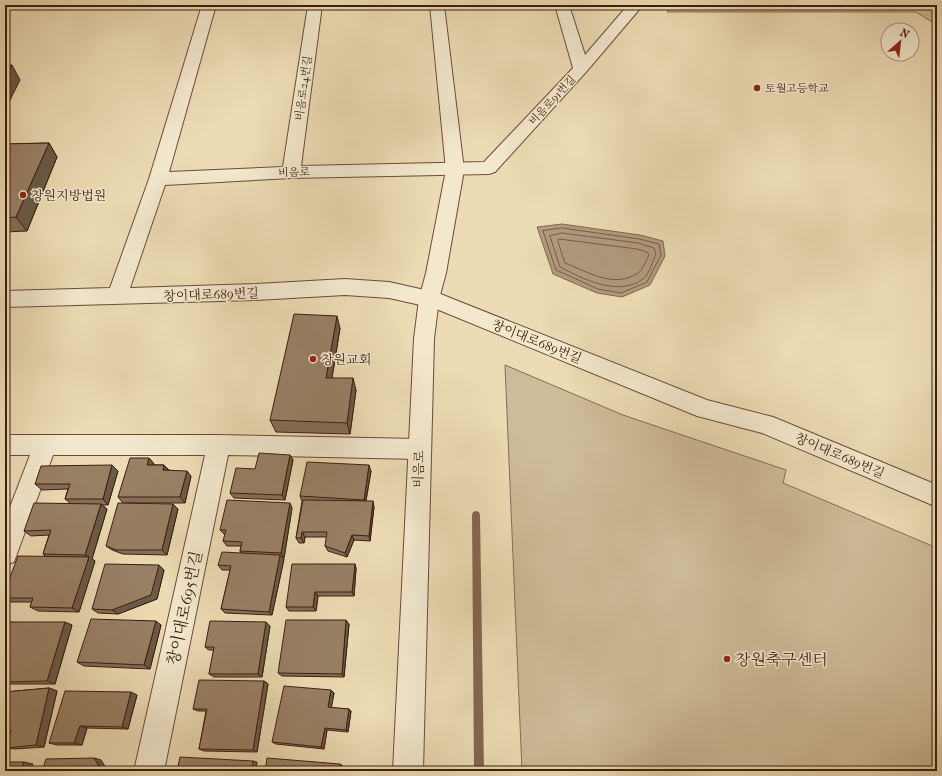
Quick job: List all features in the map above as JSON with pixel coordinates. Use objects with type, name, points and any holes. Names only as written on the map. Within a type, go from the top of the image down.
[{"type":"street","points":[[117,296],[158,179],[209,5]]},
{"type":"street","name":"비음로24번길","points":[[291,172],[315,5]]},
{"type":"street","name":"비음로","points":[[408,771],[424,339],[429,299],[436,273],[455,170],[437,5]]},
{"type":"street","points":[[562,5],[581,69]]},
{"type":"street","name":"비음로91번길","points":[[455,170],[489,168],[581,69],[636,5]]},
{"type":"street","name":"비음로","points":[[158,179],[291,172],[455,170]]},
{"type":"street","name":"창이대로689번길","points":[[5,299],[256,292],[345,287],[389,290],[438,301],[704,409],[765,424],[937,496]]},
{"type":"street","points":[[5,445],[219,445],[419,448]]},
{"type":"street","points":[[5,553],[45,445]]},
{"type":"street","name":"창이대로695번길","points":[[149,771],[219,445]]},
{"type":"shaded area","points":[[673,5],[937,5],[937,25],[916,12],[667,12]]},
{"type":"shaded area","name":"창원축구센터","points":[[505,365],[623,415],[786,470],[783,483],[937,548],[937,771],[522,771]]},
{"type":"water","points":[[562,224],[640,235],[663,241],[665,256],[650,285],[622,297],[597,293],[553,274],[537,227]]},
{"type":"building","points":[[8,65],[12,65],[5,78],[5,70]]},
{"type":"building","points":[[49,143],[16,217],[5,218],[5,144]]},
{"type":"building","name":"창원교회","points":[[294,314],[337,316],[326,378],[353,378],[347,423],[270,420]]},
{"type":"building","points":[[259,453],[290,455],[282,495],[230,493],[236,468],[255,469]]},
{"type":"building","points":[[130,458],[149,458],[147,465],[164,465],[163,470],[187,471],[180,497],[118,497]]},
{"type":"building","points":[[307,462],[369,465],[364,500],[300,496]]},
{"type":"building","points":[[112,465],[103,499],[65,499],[70,484],[35,484],[41,466]]},
{"type":"building","points":[[227,500],[290,503],[281,553],[240,551],[242,542],[223,541],[226,530],[220,530]]},
{"type":"building","points":[[303,500],[373,501],[369,536],[352,535],[345,553],[325,546],[327,532],[302,532],[301,538],[296,538]]},
{"type":"building","points":[[34,503],[101,504],[85,555],[43,554],[51,530],[24,531]]},
{"type":"building","points":[[118,503],[173,504],[162,550],[117,550],[106,546]]},
{"type":"building","points":[[222,552],[280,555],[269,612],[221,609],[231,566],[218,565]]},
{"type":"building","points":[[18,556],[89,557],[72,608],[30,607],[33,598],[5,598],[5,591]]},
{"type":"building","points":[[105,564],[159,565],[151,595],[112,610],[92,609]]},
{"type":"building","points":[[292,564],[355,564],[352,592],[315,592],[313,607],[286,607]]},
{"type":"building","points":[[91,619],[156,621],[144,665],[77,662]]},
{"type":"building","points":[[286,620],[346,620],[342,674],[278,673]]},
{"type":"building","points":[[210,621],[266,622],[258,674],[209,674],[214,647],[205,647]]},
{"type":"building","points":[[5,622],[65,622],[47,681],[5,682]]},
{"type":"building","points":[[199,680],[264,681],[253,750],[199,749],[207,709],[193,709]]},
{"type":"building","points":[[284,686],[331,690],[328,707],[349,709],[346,730],[325,728],[321,747],[272,742]]},
{"type":"building","points":[[49,688],[36,745],[6,748],[11,730],[5,730],[5,692]]},
{"type":"building","points":[[65,691],[131,692],[122,727],[80,726],[74,743],[49,743]]},
{"type":"building","points":[[180,757],[253,761],[251,771],[177,771]]},
{"type":"building","points":[[94,758],[102,771],[42,771],[46,759]]},
{"type":"building","points":[[267,758],[340,764],[339,771],[265,771]]},
{"type":"building","points":[[5,762],[24,762],[21,771],[5,771]]},
{"type":"waterway","points":[[476,515],[479,771]]},
{"type":"place","name":"토월고등학교","points":[[757,88]]},
{"type":"place","name":"창원지방법원","points":[[23,195]]},
{"type":"place","name":"창원교회","points":[[313,359]]},
{"type":"place","name":"창원축구센터","points":[[727,659]]}]
